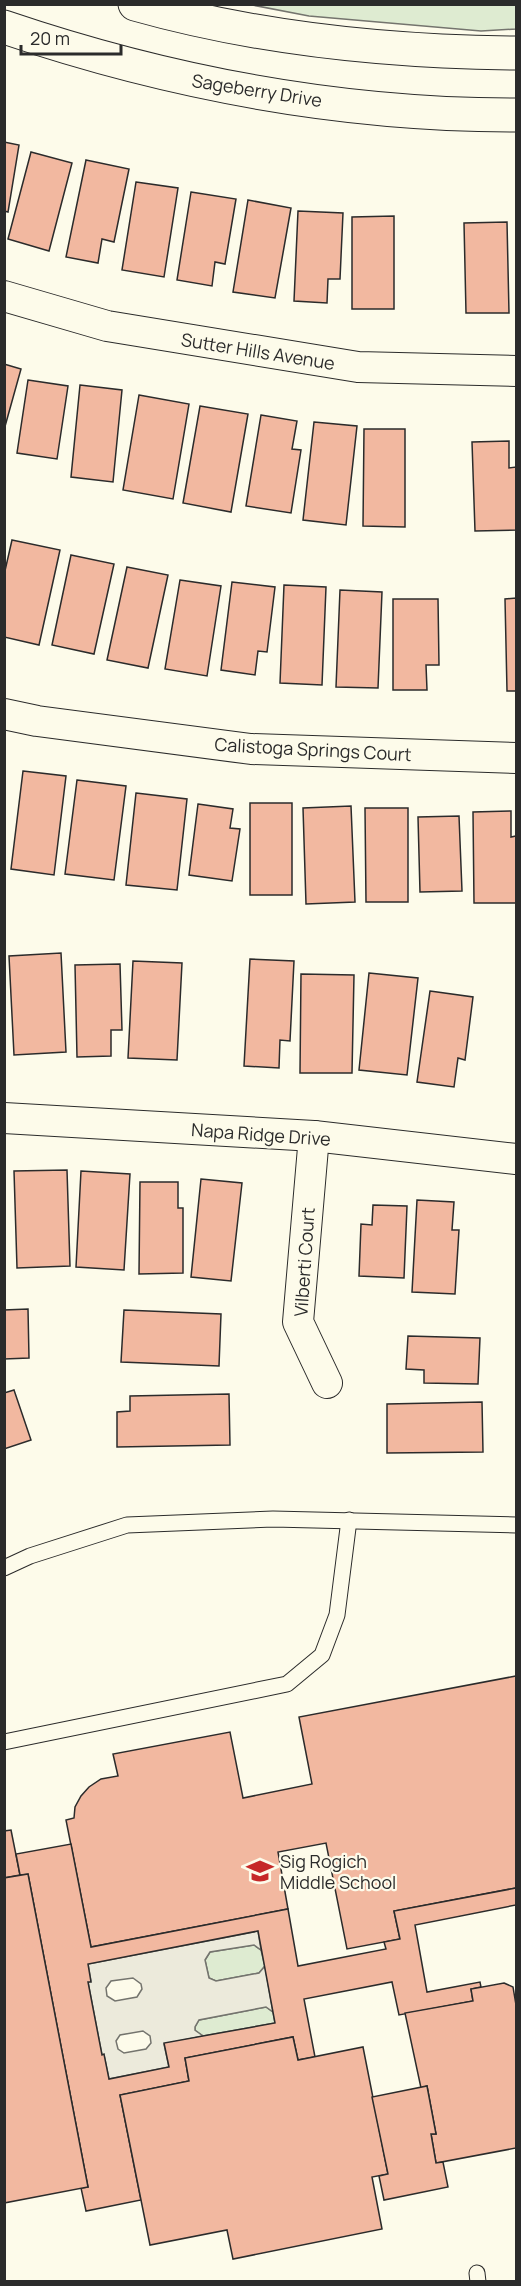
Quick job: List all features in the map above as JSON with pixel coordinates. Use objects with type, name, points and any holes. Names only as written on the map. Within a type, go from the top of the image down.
[{"type":"street","points":[[135,4],[222,25],[299,38],[386,48],[516,53]]},
{"type":"street","name":"Sageberry Drive","points":[[4,27],[63,47],[178,77],[275,96],[383,109],[516,115]]},
{"type":"street","name":"Sutter Hills Avenue","points":[[4,296],[107,326],[358,367],[516,371]]},
{"type":"street","name":"Calistoga Springs Court","points":[[4,714],[37,721],[251,749],[516,758]]},
{"type":"street","name":"Napa Ridge Drive","points":[[4,1118],[314,1136],[516,1159]]},
{"type":"street","name":"Vilberti Court","points":[[314,1136],[298,1322],[327,1383]]},
{"type":"lane","points":[[4,1568],[30,1556],[127,1526],[273,1519],[516,1525]]},
{"type":"lane","points":[[4,1742],[287,1684],[321,1656],[337,1615],[349,1520]]},
{"type":"green space","points":[[252,5],[516,5],[516,29],[481,31],[309,16]]},
{"type":"green space","points":[[254,1945],[261,1950],[265,1966],[259,1973],[216,1981],[209,1978],[205,1960],[210,1952]]},
{"type":"green space","points":[[266,2007],[273,2012],[275,2023],[203,2036],[195,2031],[199,2020]]},
{"type":"shaded area","points":[[258,1931],[261,1950],[254,1945],[210,1952],[205,1960],[209,1978],[216,1981],[259,1973],[265,1966],[273,2012],[266,2007],[199,2020],[195,2030],[203,2036],[164,2044],[169,2067],[109,2079],[88,1982],[91,1981],[88,1964]],"holes":[[[133,1978],[141,1984],[142,1989],[137,1997],[115,2001],[107,1996],[106,1988],[111,1981]],[[143,2031],[150,2036],[151,2043],[146,2049],[124,2053],[118,2049],[116,2041],[120,2035]]]},
{"type":"building","points":[[4,142],[19,145],[8,212],[4,211]]},
{"type":"building","points":[[31,152],[72,163],[49,251],[8,239]]},
{"type":"building","points":[[86,160],[129,169],[114,242],[102,239],[98,263],[66,257]]},
{"type":"building","points":[[136,182],[178,188],[164,277],[122,270]]},
{"type":"building","points":[[191,192],[236,199],[225,264],[215,262],[212,286],[177,280]]},
{"type":"building","points":[[248,200],[291,208],[275,298],[233,292]]},
{"type":"building","points":[[298,211],[343,213],[340,279],[328,279],[327,303],[294,301]]},
{"type":"building","points":[[394,216],[394,309],[352,309],[352,217]]},
{"type":"building","points":[[507,222],[509,313],[466,313],[464,223]]},
{"type":"building","points":[[4,364],[21,369],[4,430]]},
{"type":"building","points":[[28,380],[68,386],[57,459],[17,453]]},
{"type":"building","points":[[80,385],[122,390],[113,482],[71,477]]},
{"type":"building","points":[[139,395],[189,404],[173,499],[123,490]]},
{"type":"building","points":[[200,406],[248,414],[231,512],[183,503]]},
{"type":"building","points":[[261,415],[297,421],[292,449],[301,450],[291,513],[246,506]]},
{"type":"building","points":[[314,422],[357,426],[346,525],[303,520]]},
{"type":"building","points":[[364,429],[405,429],[405,527],[363,526]]},
{"type":"building","points":[[509,441],[509,468],[516,467],[516,530],[475,531],[472,442]]},
{"type":"building","points":[[12,540],[60,550],[39,645],[4,637],[4,575]]},
{"type":"building","points":[[71,555],[114,564],[94,654],[52,645]]},
{"type":"building","points":[[127,567],[168,575],[148,668],[107,660]]},
{"type":"building","points":[[180,580],[221,586],[207,676],[165,669]]},
{"type":"building","points":[[232,582],[275,587],[267,652],[258,651],[255,675],[221,670]]},
{"type":"building","points":[[284,585],[326,587],[322,685],[280,683]]},
{"type":"building","points":[[340,590],[382,592],[378,688],[336,687]]},
{"type":"building","points":[[516,598],[516,691],[507,691],[505,599]]},
{"type":"building","points":[[393,599],[438,599],[439,665],[426,665],[427,690],[393,690]]},
{"type":"building","points":[[23,771],[66,776],[54,875],[11,869]]},
{"type":"building","points":[[77,780],[126,786],[114,880],[65,874]]},
{"type":"building","points":[[136,793],[187,799],[177,890],[126,885]]},
{"type":"building","points":[[250,803],[292,803],[292,895],[250,895]]},
{"type":"building","points":[[198,804],[233,809],[230,828],[240,829],[232,881],[189,875]]},
{"type":"building","points":[[351,806],[355,902],[306,904],[303,808]]},
{"type":"building","points":[[365,808],[408,808],[408,902],[366,902]]},
{"type":"building","points":[[511,811],[511,837],[516,836],[516,903],[474,903],[473,812]]},
{"type":"building","points":[[459,816],[462,891],[420,892],[418,817]]},
{"type":"building","points":[[61,953],[66,1052],[14,1055],[9,956]]},
{"type":"building","points":[[250,959],[294,961],[290,1041],[280,1040],[279,1068],[244,1066]]},
{"type":"building","points":[[133,961],[182,963],[177,1060],[128,1058]]},
{"type":"building","points":[[120,964],[122,1030],[111,1030],[111,1056],[77,1057],[75,965]]},
{"type":"building","points":[[369,973],[418,978],[407,1075],[359,1070]]},
{"type":"building","points":[[301,974],[354,975],[352,1073],[300,1073]]},
{"type":"building","points":[[430,991],[473,997],[465,1060],[458,1058],[454,1087],[417,1082]]},
{"type":"building","points":[[67,1170],[70,1266],[17,1268],[14,1171]]},
{"type":"building","points":[[81,1171],[130,1174],[124,1270],[76,1267]]},
{"type":"building","points":[[201,1179],[242,1183],[231,1281],[191,1277]]},
{"type":"building","points":[[140,1182],[178,1182],[178,1208],[183,1208],[183,1273],[139,1274]]},
{"type":"building","points":[[417,1200],[454,1202],[452,1230],[459,1230],[455,1294],[412,1292]]},
{"type":"building","points":[[373,1205],[407,1206],[404,1278],[359,1276],[361,1224],[372,1225]]},
{"type":"building","points":[[28,1309],[29,1358],[4,1359],[4,1310]]},
{"type":"building","points":[[124,1310],[221,1314],[219,1366],[121,1362]]},
{"type":"building","points":[[408,1336],[480,1338],[478,1384],[424,1383],[424,1370],[406,1369]]},
{"type":"building","points":[[14,1390],[31,1440],[4,1449],[4,1393]]},
{"type":"building","points":[[229,1394],[230,1445],[117,1447],[117,1412],[130,1411],[130,1396]]},
{"type":"building","points":[[482,1402],[483,1452],[387,1453],[387,1404]]},
{"type":"building","points":[[516,1676],[516,1888],[394,1911],[400,1939],[347,1949],[326,1843],[278,1852],[288,1909],[91,1947],[66,1820],[74,1818],[75,1807],[89,1787],[101,1779],[118,1776],[113,1754],[230,1732],[243,1798],[312,1784],[299,1717]]},
{"type":"building","points":[[11,1830],[20,1875],[4,1878],[4,1831]]},
{"type":"building","points":[[71,1844],[91,1947],[288,1909],[298,1966],[386,1949],[384,1942],[400,1939],[394,1911],[516,1888],[516,1905],[415,1925],[427,1992],[480,1982],[481,1987],[471,1989],[473,2001],[399,2015],[392,1982],[304,1999],[315,2057],[298,2060],[293,2037],[185,2058],[189,2081],[120,2095],[141,2200],[86,2211],[81,2188],[88,2187],[28,1874],[20,1875],[16,1854]],"holes":[[[258,1931],[275,2023],[164,2043],[169,2067],[109,2079],[88,1982],[91,1982],[88,1964]]]},
{"type":"building","points":[[28,1874],[88,2187],[4,2203],[4,1878]]},
{"type":"building","points":[[504,1983],[513,1987],[516,2005],[516,2148],[436,2163],[431,2134],[436,2134],[427,2086],[421,2088],[405,2013],[473,2001],[471,1989]]},
{"type":"building","points":[[293,2037],[298,2060],[363,2047],[388,2174],[372,2177],[382,2229],[233,2259],[227,2230],[150,2245],[120,2095],[189,2081],[185,2058]]},
{"type":"building","points":[[427,2086],[436,2134],[431,2134],[436,2163],[443,2162],[448,2187],[384,2200],[379,2176],[388,2174],[372,2097]]},
{"type":"place","name":"Sig Rogich Middle School","points":[[260,1871]]}]
